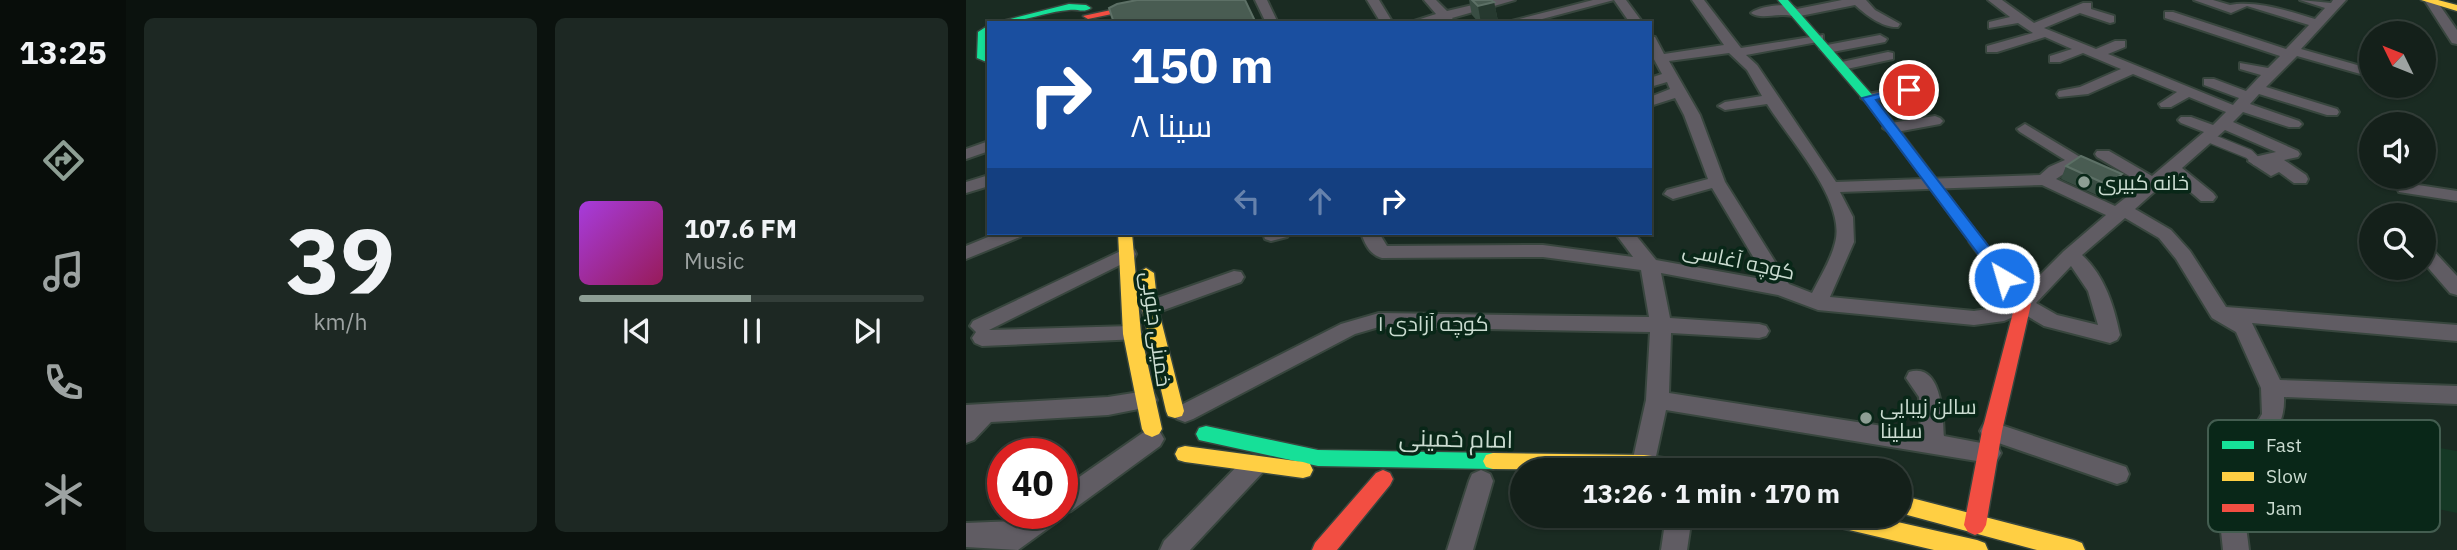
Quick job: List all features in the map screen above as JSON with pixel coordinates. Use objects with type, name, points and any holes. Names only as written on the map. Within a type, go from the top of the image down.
[{"type":"main road","points":[[1083,11],[1101,0]]},
{"type":"main road","points":[[1014,21],[1083,11],[1113,11],[1174,0]]},
{"type":"main road","points":[[2434,0],[2457,5]]},
{"type":"main road","points":[[1790,7],[1868,98],[2023,304],[1975,525]]},
{"type":"main road","points":[[966,36],[986,45]]},
{"type":"main road","points":[[966,56],[986,45]]},
{"type":"main road","points":[[966,65],[986,45]]},
{"type":"main road","name":"خمینی جنوبی","points":[[1125,235],[1132,334],[1146,400],[1164,445]]},
{"type":"main road","name":"خمینی جنوبی","points":[[1141,235],[1150,308],[1180,412]]},
{"type":"main road","points":[[1180,412],[1198,422],[1206,434],[1198,448],[1164,445],[1159,415],[1180,412]]},
{"type":"main road","name":"امام خمینی","points":[[1206,434],[1318,458],[1510,461]]},
{"type":"main road","points":[[1164,445],[1254,465],[1344,475]]},
{"type":"main road","points":[[1323,550],[1383,479]]},
{"type":"main road","points":[[1912,507],[2074,550]]},
{"type":"main road","points":[[1877,528],[1977,550]]},
{"type":"street","points":[[1261,0],[1271,21]]},
{"type":"street","points":[[1373,0],[1386,21]]},
{"type":"street","points":[[1430,0],[1447,19],[1509,0]]},
{"type":"street","points":[[1518,21],[1608,0]]},
{"type":"street","points":[[1698,0],[1735,50],[1752,68],[1831,187],[1844,218],[1845,243],[1818,303]]},
{"type":"street","points":[[1757,13],[1858,0],[1871,13],[1894,24]]},
{"type":"street","points":[[1994,0],[2039,31],[2188,92],[2332,112]]},
{"type":"street","points":[[2200,0],[2231,9],[2245,1],[2319,24]]},
{"type":"street","points":[[2306,0],[2337,4]]},
{"type":"street","points":[[2434,0],[2457,40]]},
{"type":"street","points":[[1622,2],[1636,21]]},
{"type":"street","points":[[2071,254],[2087,268],[2097,288],[2110,335],[2051,321],[2023,304],[2071,254],[2215,131],[2291,55],[2337,4]]},
{"type":"street","points":[[1992,49],[2039,31],[2083,7],[2110,19]]},
{"type":"street","points":[[1565,10],[1578,21]]},
{"type":"street","points":[[2169,15],[2291,55],[2359,70]]},
{"type":"street","points":[[1993,25],[2019,19]]},
{"type":"street","points":[[1661,58],[1880,39]]},
{"type":"street","points":[[1652,44],[1692,115],[1717,182],[1782,289]]},
{"type":"street","points":[[2055,59],[2120,44]]},
{"type":"street","points":[[2291,55],[2314,67]]},
{"type":"street","points":[[1842,66],[1888,56]]},
{"type":"street","points":[[2245,66],[2272,74]]},
{"type":"street","points":[[2064,94],[2083,91],[2132,69]]},
{"type":"street","points":[[1652,82],[1671,76]]},
{"type":"street","points":[[2209,82],[2294,124]]},
{"type":"street","points":[[1868,98],[1909,90],[1924,102]]},
{"type":"street","points":[[1652,101],[1679,91]]},
{"type":"street","points":[[2166,104],[2188,92]]},
{"type":"street","points":[[1725,106],[1772,99]]},
{"type":"street","points":[[2186,120],[2215,131],[2256,136],[2292,154],[2266,164]]},
{"type":"street","points":[[1891,128],[1935,121]]},
{"type":"street","points":[[2025,129],[2077,160],[2055,170],[2045,180]]},
{"type":"street","points":[[966,154],[987,147]]},
{"type":"street","points":[[2103,154],[2152,183]]},
{"type":"street","points":[[2266,164],[2300,178]]},
{"type":"street","points":[[2171,167],[2207,197]]},
{"type":"street","points":[[1831,187],[2045,180],[2120,211],[2165,234],[2183,255],[2219,313],[2244,327],[2272,388],[2273,415],[2270,420]]},
{"type":"street","points":[[966,188],[987,181]]},
{"type":"street","points":[[1673,194],[1717,182]]},
{"type":"street","points":[[2412,189],[2457,196]]},
{"type":"street","points":[[966,253],[1009,235]]},
{"type":"street","name":"کوچه آغاسی","points":[[1371,235],[1374,244],[1382,252],[1543,251],[1650,265],[1782,289],[1818,303],[1974,318],[2004,314],[2023,304]]},
{"type":"street","points":[[1626,235],[1650,265],[1661,326],[1657,400],[1645,458]]},
{"type":"street","points":[[1127,254],[981,332],[1132,334]]},
{"type":"street","points":[[2436,265],[2457,288]]},
{"type":"street","points":[[1150,308],[1234,277]]},
{"type":"street","points":[[2219,313],[2457,333]]},
{"type":"street","name":"کوچه آزادی ۱","points":[[1180,412],[1348,329],[1379,320],[1661,326],[1759,331]]},
{"type":"street","points":[[1917,377],[1930,395],[1933,444]]},
{"type":"street","points":[[2272,388],[2457,395]]},
{"type":"street","points":[[966,433],[975,413],[1108,406],[1146,400]]},
{"type":"street","points":[[1657,400],[1933,444],[1991,442],[2118,474]]},
{"type":"street","points":[[1078,494],[1164,445]]},
{"type":"street","points":[[1173,550],[1254,465]]},
{"type":"street","points":[[1460,550],[1482,481]]},
{"type":"street","points":[[1674,550],[1677,528]]},
{"type":"street","points":[[997,550],[1026,529]]},
{"type":"street","points":[[2234,532],[2235,550]]},
{"type":"street","points":[[966,535],[1020,533]]},
{"type":"lane","points":[[2215,131],[2266,164]]},
{"type":"shaded area","points":[[2440,448],[2457,451],[2457,513],[2440,509]]},
{"type":"building","points":[[1137,0],[1245,0],[1255,21],[1113,21],[1109,8]]},
{"type":"building","points":[[1472,0],[1491,0],[1494,2],[1478,6]]},
{"type":"building","points":[[2081,156],[2122,174],[2108,185],[2066,166]]},
{"type":"traffic: fast","points":[[1783,0],[1871,101],[1977,242]]},
{"type":"traffic: fast","points":[[1009,21],[1069,7],[1086,8]]},
{"type":"traffic: fast","points":[[987,29],[983,32],[983,58],[987,59]]},
{"type":"traffic: fast","points":[[1206,434],[1318,458],[1493,461]]},
{"type":"traffic: slow","points":[[2426,0],[2457,8]]},
{"type":"traffic: slow","points":[[1125,235],[1132,334],[1152,429]]},
{"type":"traffic: slow","points":[[1146,273],[1150,308],[1175,411]]},
{"type":"traffic: slow","points":[[1185,454],[1303,470]]},
{"type":"traffic: slow","points":[[1493,461],[1510,461]]},
{"type":"traffic: slow","points":[[1912,507],[2074,550]]},
{"type":"traffic: slow","points":[[1881,528],[1977,550]]},
{"type":"traffic: jam","points":[[1088,16],[1174,0]]},
{"type":"traffic: jam","points":[[1975,525],[1992,431],[2023,304],[1977,242]]},
{"type":"traffic: jam","points":[[1323,550],[1383,479]]},
{"type":"place","name":"خانه کبیری","points":[[2084,182]]},
{"type":"place","name":"سالن زیبایی سلینا","points":[[1866,418]]},
{"type":"route","points":[[1909,90],[1868,98],[2004,278]]}]
